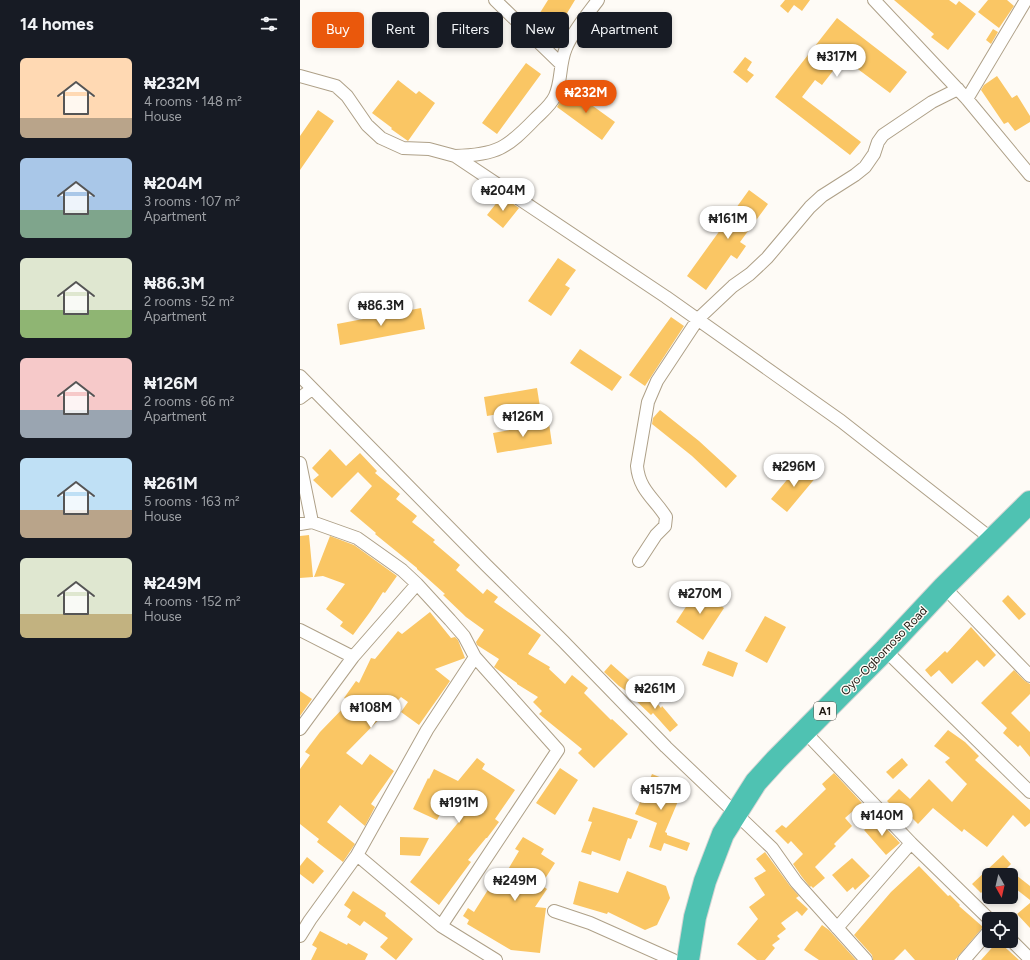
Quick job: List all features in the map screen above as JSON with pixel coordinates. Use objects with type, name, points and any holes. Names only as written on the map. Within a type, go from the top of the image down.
[{"type":"highway","name":"Oyo-Ogbomoso Road","points":[[688,960],[695,917],[705,881],[723,834],[756,782],[885,650],[944,587],[1030,502]]},
{"type":"street","points":[[495,0],[561,64]]},
{"type":"street","points":[[300,76],[336,86],[347,96],[367,125],[381,138],[403,148],[429,149],[456,156],[489,153],[505,146],[517,138],[555,97],[560,79],[561,64],[566,48],[598,0]]},
{"type":"street","points":[[874,0],[967,99],[1030,175]]},
{"type":"street","points":[[967,99],[1026,0]]},
{"type":"street","points":[[639,561],[656,535],[665,526],[666,518],[643,488],[638,475],[637,466],[648,402],[657,381],[698,319],[733,286],[750,274],[767,258],[810,207],[822,196],[865,167],[874,154],[878,142],[883,135],[932,102],[958,89]]},
{"type":"street","points":[[456,156],[698,319],[841,421],[993,540]]},
{"type":"street","points":[[300,376],[486,565],[564,641],[666,748],[772,848],[796,882],[866,960]]},
{"type":"street","points":[[300,398],[312,389]]},
{"type":"street","points":[[300,463],[306,523],[357,538],[402,570],[417,584],[464,636],[475,657],[558,750],[441,926]]},
{"type":"street","points":[[300,729],[353,657],[417,584]]},
{"type":"street","points":[[944,587],[1030,676]]},
{"type":"street","points":[[300,630],[353,657]]},
{"type":"street","points":[[885,650],[1030,792]]},
{"type":"street","points":[[300,936],[357,855],[427,730],[475,657]]},
{"type":"street","points":[[805,732],[911,843],[982,912]]},
{"type":"street","points":[[837,928],[911,843]]},
{"type":"street","points":[[357,855],[441,926],[496,960]]},
{"type":"street","points":[[554,911],[590,923],[673,960]]},
{"type":"street","points":[[964,960],[982,939]]},
{"type":"street","points":[[1018,947],[1030,959]]},
{"type":"building","points":[[548,0],[575,0],[568,12],[540,12]]},
{"type":"building","points":[[785,0],[810,0],[802,11],[794,5],[788,13],[780,6]]},
{"type":"building","points":[[894,0],[949,0],[956,5],[959,1],[976,14],[948,50],[931,37],[934,34]]},
{"type":"building","points":[[988,0],[1007,0],[1014,6],[999,28],[978,12]]},
{"type":"building","points":[[837,18],[907,72],[890,93],[843,58],[822,85],[815,80],[802,97],[861,142],[850,155],[775,97]]},
{"type":"building","points":[[993,29],[998,32],[991,44],[986,40]]},
{"type":"building","points":[[745,57],[752,62],[747,70],[754,75],[747,83],[733,72]]},
{"type":"building","points":[[526,63],[541,74],[497,134],[482,123]]},
{"type":"building","points":[[997,76],[1012,98],[1017,95],[1030,116],[1030,122],[1015,131],[1008,122],[1004,124],[981,90],[984,85]]},
{"type":"building","points":[[398,80],[416,94],[419,91],[435,103],[408,141],[372,113]]},
{"type":"building","points":[[568,88],[615,122],[602,140],[557,107]]},
{"type":"building","points":[[318,110],[334,121],[300,170],[300,136]]},
{"type":"building","points":[[749,190],[768,204],[740,242],[746,246],[737,259],[731,255],[706,290],[687,276]]},
{"type":"building","points":[[502,196],[519,208],[503,228],[487,215]]},
{"type":"building","points":[[558,258],[576,270],[565,285],[570,288],[551,316],[528,301]]},
{"type":"building","points":[[421,308],[425,329],[340,345],[337,324]]},
{"type":"building","points":[[671,317],[684,326],[645,386],[629,375]]},
{"type":"building","points":[[580,349],[622,377],[612,391],[570,363]]},
{"type":"building","points":[[537,388],[540,407],[487,416],[484,397]]},
{"type":"building","points":[[660,410],[699,441],[737,476],[726,488],[692,456],[652,424],[653,418]]},
{"type":"building","points":[[549,423],[552,444],[497,453],[493,433]]},
{"type":"building","points":[[330,449],[346,466],[360,453],[377,471],[375,473],[400,494],[396,499],[417,516],[412,522],[435,540],[433,542],[460,565],[456,570],[483,594],[487,589],[498,597],[494,602],[541,635],[528,654],[550,667],[549,669],[565,684],[572,675],[588,688],[584,693],[611,720],[612,719],[628,734],[594,768],[578,753],[582,749],[539,714],[542,711],[533,702],[538,697],[494,667],[499,659],[477,645],[476,642],[484,630],[466,617],[443,595],[445,594],[417,568],[375,534],[376,533],[350,511],[372,486],[358,472],[332,498],[313,480],[319,475],[312,468]]},
{"type":"building","points":[[801,463],[817,476],[787,512],[771,499]]},
{"type":"building","points":[[309,535],[313,577],[300,578],[300,536]]},
{"type":"building","points":[[330,536],[354,545],[397,576],[385,593],[383,592],[353,635],[340,626],[343,622],[326,609],[345,584],[323,576],[314,577]]},
{"type":"building","points":[[697,590],[724,608],[703,640],[676,622]]},
{"type":"building","points":[[1008,595],[1026,614],[1019,620],[1002,601]]},
{"type":"building","points":[[430,612],[451,638],[455,637],[458,640],[465,658],[435,669],[450,681],[419,725],[401,712],[408,702],[401,697],[346,753],[362,765],[370,754],[394,771],[371,804],[375,807],[365,826],[340,805],[327,822],[355,844],[343,862],[317,842],[319,839],[300,824],[300,769],[310,755],[305,752],[320,732],[350,701],[344,698],[356,681],[359,683],[371,658],[375,659],[398,631],[402,634]]},
{"type":"building","points":[[765,616],[786,627],[767,663],[745,651]]},
{"type":"building","points":[[971,627],[996,655],[984,667],[977,660],[952,684],[939,670],[931,677],[925,670],[945,651],[947,653]]},
{"type":"building","points":[[708,651],[738,663],[733,677],[702,665]]},
{"type":"building","points":[[611,664],[637,687],[631,694],[619,686],[604,672]]},
{"type":"building","points":[[1014,670],[1030,684],[1030,694],[1011,713],[1030,732],[1030,757],[1020,745],[1018,747],[1003,733],[1007,728],[981,703]]},
{"type":"building","points":[[637,688],[654,702],[655,701],[661,708],[662,706],[678,725],[670,732],[653,713],[651,715],[631,696]]},
{"type":"building","points":[[300,691],[312,699],[300,716]]},
{"type":"building","points":[[948,730],[965,742],[979,756],[975,760],[1030,810],[1030,823],[1025,827],[1013,815],[987,847],[964,829],[962,832],[933,808],[918,824],[899,805],[895,809],[887,801],[899,789],[910,799],[929,779],[952,802],[967,784],[945,762],[950,758],[934,746]]},
{"type":"building","points":[[477,758],[485,764],[482,769],[515,790],[495,819],[499,822],[468,860],[471,862],[439,905],[410,882],[461,819],[444,807],[437,820],[413,809],[434,769],[458,781]]},
{"type":"building","points":[[902,758],[908,765],[893,779],[886,772]]},
{"type":"building","points":[[560,768],[578,780],[555,815],[536,803]]},
{"type":"building","points":[[834,773],[862,803],[845,818],[852,826],[834,844],[836,846],[815,867],[825,878],[813,888],[811,886],[810,887],[793,864],[803,854],[791,841],[788,844],[775,831],[782,825],[786,828],[826,789],[822,784]]},
{"type":"building","points":[[652,774],[684,787],[665,832],[667,835],[690,843],[687,851],[664,843],[661,851],[649,847],[657,823],[635,814]]},
{"type":"building","points":[[593,807],[638,821],[631,839],[628,838],[620,861],[592,851],[591,855],[581,852],[592,822],[588,821]]},
{"type":"building","points":[[877,819],[900,843],[886,855],[864,830]]},
{"type":"building","points":[[400,837],[429,838],[420,856],[400,855]]},
{"type":"building","points":[[523,837],[544,849],[541,854],[555,863],[541,885],[547,889],[535,907],[546,908],[540,953],[511,950],[467,924],[469,920],[463,916],[468,908],[474,912],[491,885],[489,884],[498,869],[506,873],[519,851],[515,849]]},
{"type":"building","points":[[765,852],[799,896],[796,898],[808,909],[802,916],[797,911],[781,923],[786,929],[777,936],[780,939],[772,945],[775,948],[765,960],[757,960],[737,944],[758,919],[749,907],[765,895],[754,878],[766,871],[756,859]]},
{"type":"building","points":[[1003,855],[1011,864],[1007,868],[989,868]]},
{"type":"building","points":[[307,857],[324,871],[313,884],[300,874],[300,866]]},
{"type":"building","points":[[852,858],[870,876],[855,890],[853,887],[847,892],[832,875]]},
{"type":"building","points":[[919,866],[948,896],[950,895],[960,905],[959,906],[982,926],[982,928],[955,960],[915,960],[905,949],[894,960],[873,960],[872,955],[854,935],[891,892]]},
{"type":"building","points":[[627,871],[666,886],[670,898],[657,925],[645,930],[608,912],[607,914],[573,904],[579,881],[618,893]]},
{"type":"building","points":[[982,875],[981,893],[972,884]]},
{"type":"building","points":[[1018,877],[1030,886],[1030,900],[1018,891]]},
{"type":"building","points":[[353,891],[386,913],[385,916],[413,939],[396,960],[380,947],[388,938],[364,921],[360,926],[347,917],[351,910],[344,905]]},
{"type":"building","points":[[1030,903],[1030,928],[1018,915],[1018,913]]},
{"type":"building","points":[[822,925],[829,930],[856,960],[819,960],[804,950]]},
{"type":"building","points":[[320,931],[347,945],[348,943],[368,954],[365,960],[311,960],[317,948],[312,945]]},
{"type":"building","points":[[992,948],[1006,948],[1019,960],[981,960]]}]
